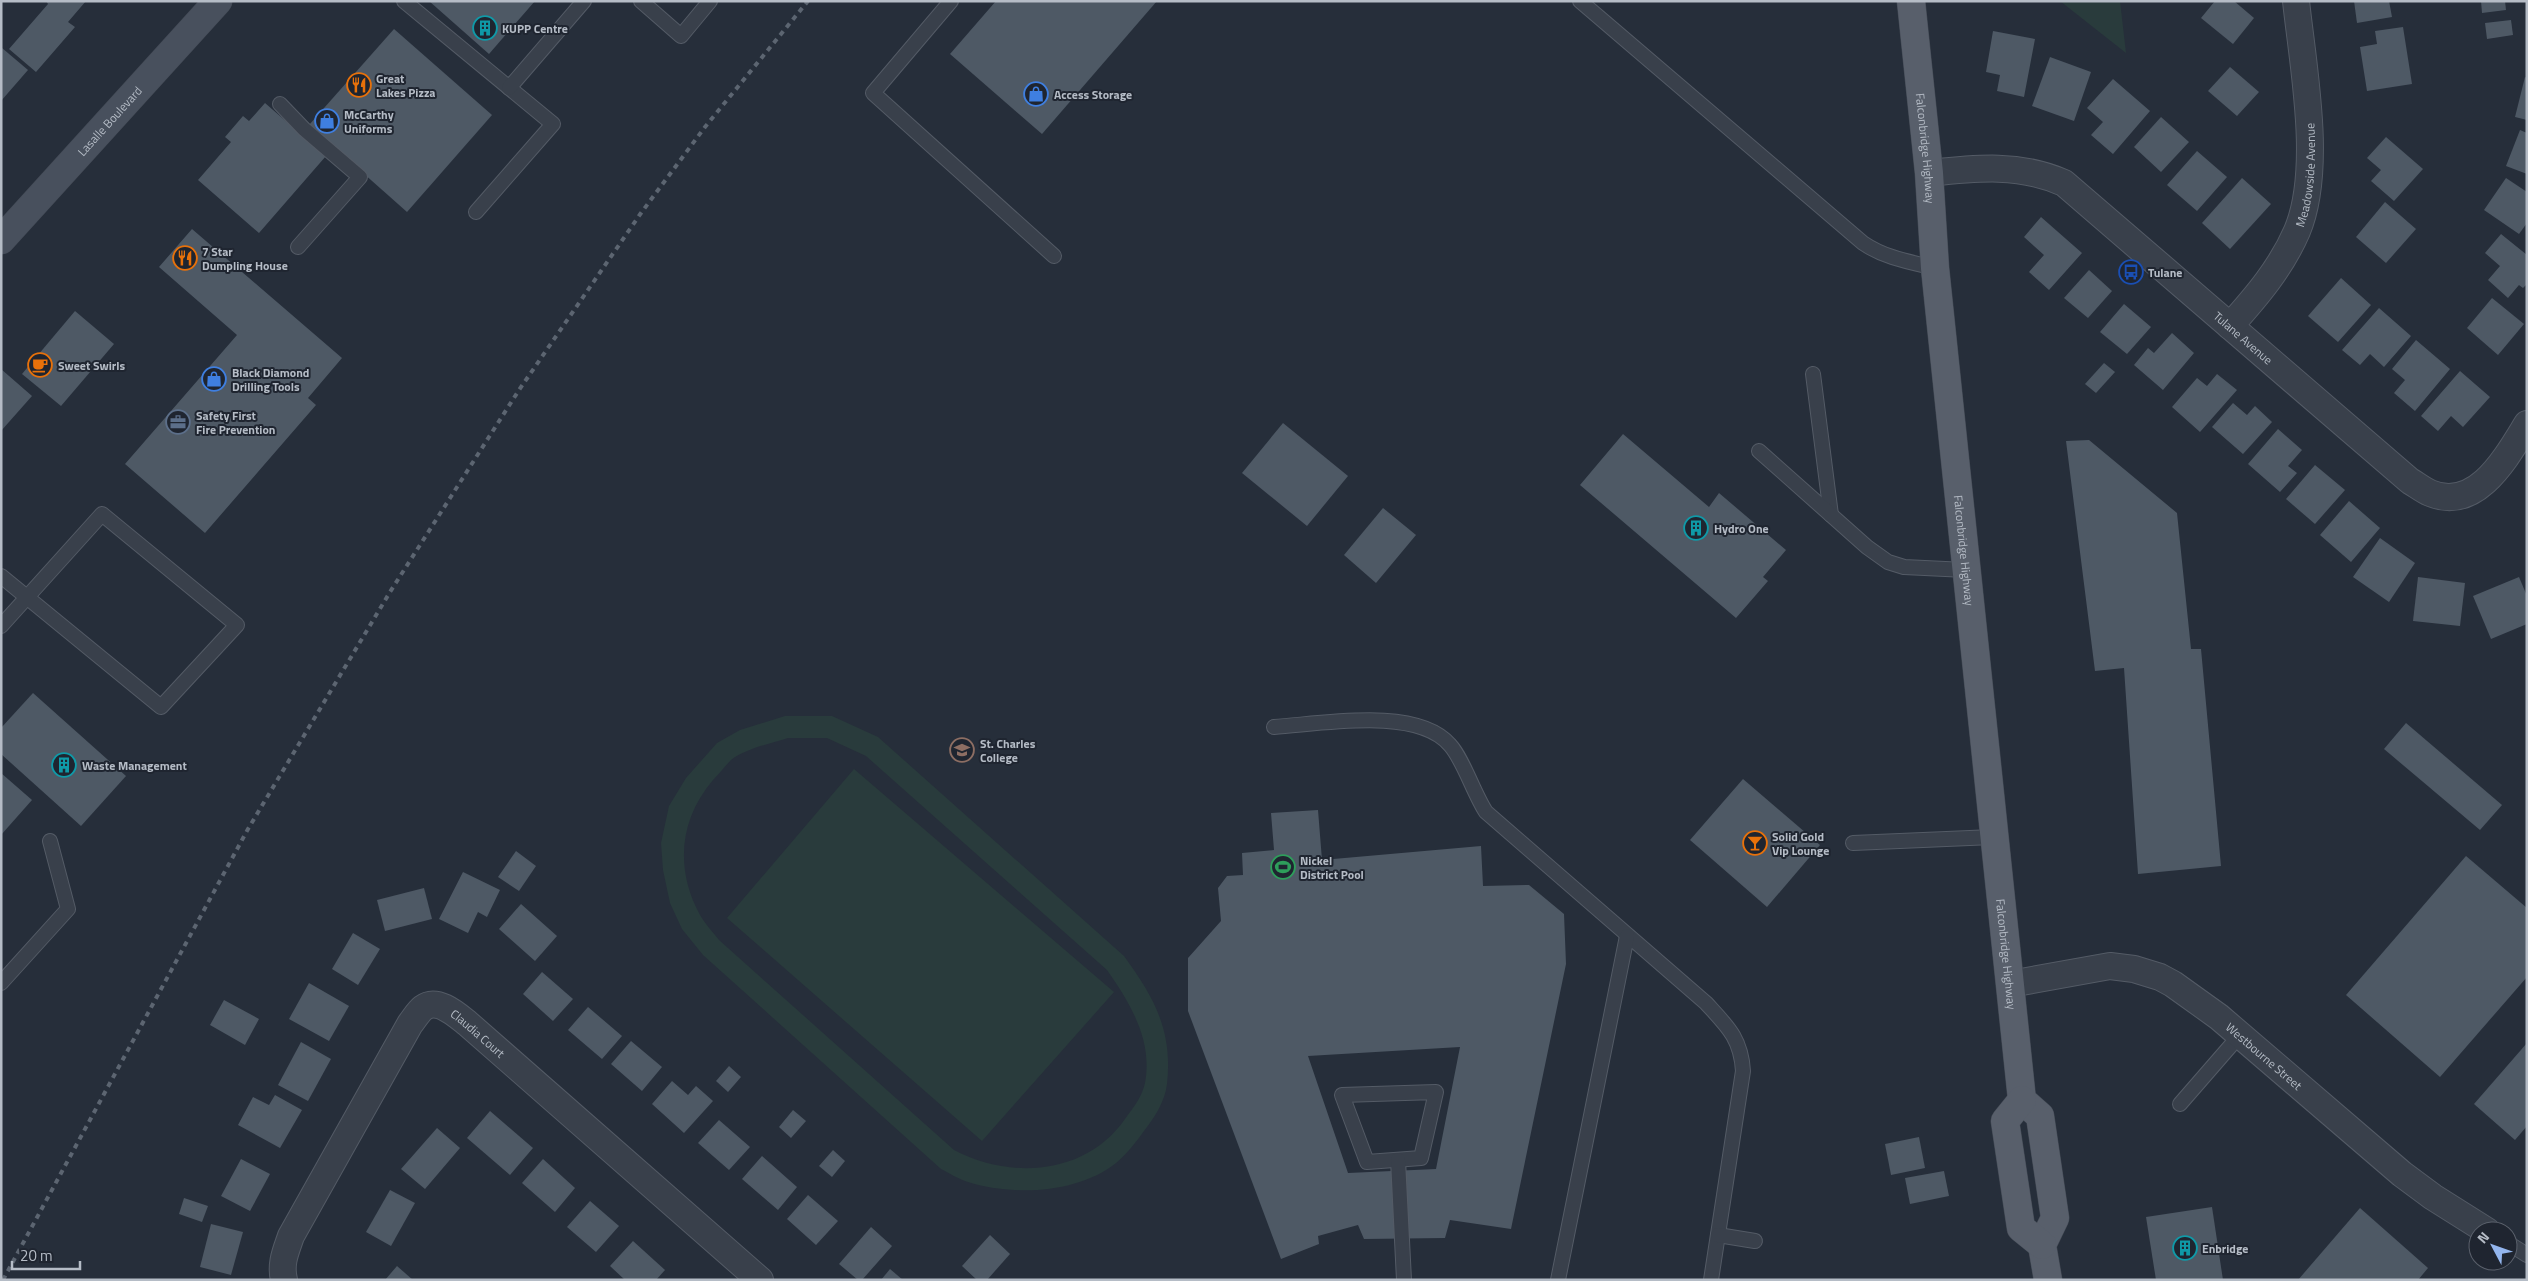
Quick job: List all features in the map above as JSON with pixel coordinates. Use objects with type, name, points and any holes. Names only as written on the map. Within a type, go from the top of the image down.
[{"type":"main road","name":"Lasalle Boulevard","points":[[1,240],[218,1]]},
{"type":"main road","name":"Falconbridge Highway","points":[[1911,1],[1928,173],[1935,268],[2022,1100],[2006,1121],[2021,1228],[2042,1245],[2048,1280]]},
{"type":"street","name":"Meadowside Avenue","points":[[2230,326],[2258,294],[2282,260],[2298,229],[2304,207],[2309,160],[2308,114],[2296,1]]},
{"type":"street","name":"Tulane Avenue","points":[[1928,173],[2002,167],[2040,174],[2064,183],[2410,481],[2430,493],[2444,497],[2460,496],[2472,492],[2491,477],[2504,461],[2527,424]]},
{"type":"street","name":"Westbourne Street","points":[[2010,984],[2110,966],[2148,972],[2173,984],[2240,1035],[2402,1174],[2433,1197],[2471,1221]]},
{"type":"street","name":"Claudia Court","points":[[284,1280],[282,1270],[283,1259],[291,1236],[410,1024],[424,1007],[432,1004],[454,1012],[760,1280]]},
{"type":"lane","points":[[404,1],[553,124],[476,212]]},
{"type":"lane","points":[[510,88],[584,1]]},
{"type":"lane","points":[[641,1],[681,36],[710,1]]},
{"type":"lane","points":[[950,1],[873,93],[1054,256]]},
{"type":"lane","points":[[1580,1],[1863,243],[1876,252],[1889,257],[1935,268]]},
{"type":"lane","points":[[280,104],[304,129],[360,177],[298,247]]},
{"type":"lane","points":[[1813,374],[1831,516]]},
{"type":"lane","points":[[1758,451],[1866,547],[1888,562],[1904,566],[1966,570]]},
{"type":"lane","points":[[1,576],[26,597],[161,707],[237,625],[102,514],[26,597],[1,626]]},
{"type":"lane","points":[[1274,727],[1382,719],[1418,725],[1437,734],[1450,745],[1474,794],[1486,812],[1706,1003],[1733,1034],[1742,1054],[1743,1071],[1711,1280]]},
{"type":"lane","points":[[1853,843],[1993,837]]},
{"type":"lane","points":[[1,984],[68,909],[50,841]]},
{"type":"lane","points":[[1558,1280],[1627,936]]},
{"type":"lane","points":[[2180,1104],[2240,1035]]},
{"type":"lane","points":[[1436,1092],[1421,1158],[1398,1160],[1367,1162],[1342,1096],[1436,1092]]},
{"type":"lane","points":[[1398,1160],[1404,1280]]},
{"type":"lane","points":[[1718,1235],[1755,1242]]},
{"type":"shaded area","points":[[2060,1],[2120,1],[2126,53]]},
{"type":"shaded area","points":[[785,716],[832,716],[878,737],[1124,956],[1144,986],[1159,1016],[1167,1047],[1168,1065],[1166,1091],[1152,1121],[1128,1152],[1116,1163],[1083,1181],[1044,1189],[1005,1189],[957,1178],[941,1169],[703,955],[682,929],[670,903],[663,870],[661,843],[669,806],[686,778],[717,743],[740,730]],"holes":[[[788,738],[827,738],[866,756],[1107,970],[1116,983],[1131,1009],[1143,1037],[1147,1067],[1145,1083],[1139,1098],[1125,1119],[1109,1138],[1090,1152],[1069,1161],[1046,1167],[1023,1168],[999,1166],[976,1160],[954,1150],[719,940],[702,918],[692,898],[684,863],[684,845],[687,828],[702,795],[731,760],[744,752]]]},
{"type":"shaded area","points":[[854,769],[1114,992],[982,1141],[727,918]]},
{"type":"building","points":[[46,1],[86,1],[68,22],[75,27],[36,72],[9,49],[48,4]]},
{"type":"building","name":"KUPP Centre","points":[[429,1],[535,1],[489,54]]},
{"type":"building","name":"Access Storage","points":[[996,1],[1157,1],[1042,134],[950,54]]},
{"type":"building","points":[[2215,1],[2234,1],[2254,18],[2233,44],[2201,18]]},
{"type":"building","points":[[2354,1],[2389,1],[2392,17],[2357,23]]},
{"type":"building","points":[[2481,1],[2505,1],[2506,10],[2482,13]]},
{"type":"building","points":[[2511,20],[2513,35],[2487,39],[2485,23]]},
{"type":"building","points":[[2403,27],[2412,84],[2367,91],[2360,47],[2377,44],[2375,31]]},
{"type":"building","points":[[394,29],[492,115],[407,212],[309,125]]},
{"type":"building","points":[[1993,31],[2035,39],[2024,97],[1997,91],[2000,75],[1986,72]]},
{"type":"building","points":[[2,48],[28,70],[1,101],[1,50]]},
{"type":"building","points":[[2050,57],[2091,72],[2074,121],[2032,106]]},
{"type":"building","points":[[2230,67],[2259,92],[2237,116],[2208,91]]},
{"type":"building","points":[[2525,77],[2527,78],[2527,120],[2515,117]]},
{"type":"building","points":[[2113,79],[2150,111],[2113,154],[2091,135],[2103,122],[2087,108]]},
{"type":"building","points":[[265,103],[326,156],[259,233],[198,180],[231,142],[225,137],[243,116],[249,121]]},
{"type":"building","points":[[2161,117],[2189,142],[2161,172],[2134,147]]},
{"type":"building","points":[[2520,130],[2527,133],[2527,174],[2506,166]]},
{"type":"building","points":[[2386,137],[2423,169],[2394,201],[2371,181],[2381,170],[2367,158]]},
{"type":"building","points":[[2197,151],[2227,177],[2197,211],[2167,185]]},
{"type":"building","points":[[2242,178],[2271,204],[2230,249],[2202,223]]},
{"type":"building","points":[[2506,178],[2527,192],[2527,223],[2519,234],[2484,210]]},
{"type":"building","points":[[2385,202],[2416,229],[2386,263],[2356,237]]},
{"type":"building","points":[[2041,217],[2082,253],[2049,290],[2029,272],[2044,255],[2024,237]]},
{"type":"building","points":[[192,229],[342,358],[308,398],[316,405],[205,533],[125,464],[237,335],[159,267]]},
{"type":"building","points":[[2501,234],[2527,255],[2527,284],[2523,288],[2519,285],[2508,298],[2488,280],[2500,266],[2485,253]]},
{"type":"building","points":[[2089,270],[2112,291],[2088,318],[2064,298]]},
{"type":"building","points":[[2341,278],[2371,305],[2338,342],[2308,316]]},
{"type":"building","points":[[2492,298],[2524,324],[2498,355],[2467,328]]},
{"type":"building","points":[[2124,304],[2151,327],[2127,354],[2100,332]]},
{"type":"building","points":[[2379,308],[2411,336],[2384,367],[2370,354],[2360,365],[2342,350]]},
{"type":"building","points":[[75,311],[114,344],[61,406],[22,374]]},
{"type":"building","points":[[2172,333],[2194,353],[2163,390],[2134,365],[2148,348],[2154,353]]},
{"type":"building","points":[[2416,340],[2450,369],[2415,411],[2394,393],[2405,380],[2392,369]]},
{"type":"building","points":[[2104,363],[2115,372],[2096,393],[2085,384]]},
{"type":"building","points":[[1,369],[32,396],[1,431]]},
{"type":"building","points":[[2460,371],[2490,397],[2463,427],[2451,416],[2438,431],[2421,416]]},
{"type":"building","points":[[2217,374],[2237,390],[2200,432],[2172,407],[2197,378],[2207,386]]},
{"type":"building","points":[[2233,403],[2247,415],[2255,406],[2272,422],[2243,454],[2212,427]]},
{"type":"building","points":[[1283,423],[1348,476],[1307,526],[1242,473]]},
{"type":"building","points":[[2278,429],[2302,450],[2288,466],[2297,473],[2280,492],[2248,464]]},
{"type":"building","name":"Hydro One","points":[[1623,434],[1709,507],[1719,493],[1786,550],[1763,577],[1768,581],[1736,618],[1580,485]]},
{"type":"building","points":[[2089,440],[2177,513],[2191,649],[2201,649],[2221,866],[2138,874],[2124,668],[2095,671],[2066,441]]},
{"type":"building","points":[[2315,465],[2345,490],[2315,524],[2286,499]]},
{"type":"building","points":[[2349,501],[2380,528],[2351,562],[2320,535]]},
{"type":"building","points":[[1383,508],[1416,535],[1376,583],[1344,555]]},
{"type":"building","points":[[2380,538],[2415,563],[2389,602],[2353,577]]},
{"type":"building","points":[[2418,577],[2465,583],[2460,626],[2413,621]]},
{"type":"building","points":[[2519,577],[2527,596],[2527,624],[2491,639],[2473,596]]},
{"type":"building","name":"Waste Management","points":[[33,693],[126,776],[81,826],[1,754],[1,728]]},
{"type":"building","points":[[2406,723],[2502,805],[2480,830],[2384,749]]},
{"type":"building","points":[[1,773],[32,800],[1,835]]},
{"type":"building","name":"Solid Gold Vip Lounge","points":[[1743,779],[1820,845],[1767,907],[1690,840]]},
{"type":"building","points":[[1318,810],[1322,860],[1481,846],[1483,886],[1529,885],[1564,914],[1566,964],[1511,1229],[1450,1220],[1445,1238],[1364,1239],[1358,1225],[1318,1236],[1319,1244],[1281,1259],[1188,1011],[1188,958],[1221,921],[1218,888],[1227,876],[1243,875],[1242,853],[1274,850],[1271,813]],"holes":[[[1460,1047],[1436,1169],[1348,1173],[1308,1056]]]},
{"type":"building","points":[[516,851],[536,866],[519,891],[498,877]]},
{"type":"building","points":[[2466,856],[2527,908],[2527,977],[2440,1077],[2346,995]]},
{"type":"building","points":[[463,872],[500,890],[487,917],[478,912],[468,933],[439,919]]},
{"type":"building","points":[[424,888],[432,919],[385,931],[377,900]]},
{"type":"building","points":[[521,904],[557,936],[535,961],[499,929]]},
{"type":"building","points":[[353,933],[380,949],[358,985],[332,969]]},
{"type":"building","points":[[542,972],[573,999],[553,1021],[523,994]]},
{"type":"building","points":[[309,983],[349,1006],[329,1041],[289,1019]]},
{"type":"building","points":[[224,1000],[259,1019],[245,1045],[210,1025]]},
{"type":"building","points":[[588,1007],[622,1036],[602,1059],[568,1030]]},
{"type":"building","points":[[631,1041],[662,1067],[642,1091],[611,1064]]},
{"type":"building","points":[[301,1042],[331,1059],[308,1101],[278,1085]]},
{"type":"building","points":[[2527,1043],[2527,1126],[2515,1140],[2474,1104]]},
{"type":"building","points":[[729,1066],[741,1077],[728,1092],[716,1081]]},
{"type":"building","points":[[672,1081],[688,1095],[696,1086],[713,1101],[684,1133],[652,1104]]},
{"type":"building","points":[[275,1095],[302,1110],[280,1148],[238,1125],[253,1097],[269,1105]]},
{"type":"building","points":[[793,1110],[806,1121],[791,1138],[779,1127]]},
{"type":"building","points":[[490,1111],[533,1148],[510,1175],[467,1138]]},
{"type":"building","points":[[719,1120],[750,1147],[729,1170],[698,1143]]},
{"type":"building","points":[[437,1128],[460,1148],[425,1189],[401,1169]]},
{"type":"building","points":[[1919,1137],[1925,1168],[1891,1175],[1885,1144]]},
{"type":"building","points":[[833,1150],[845,1161],[832,1177],[819,1166]]},
{"type":"building","points":[[762,1156],[797,1187],[778,1210],[742,1179]]},
{"type":"building","points":[[241,1159],[270,1174],[250,1211],[221,1196]]},
{"type":"building","points":[[543,1159],[575,1188],[555,1212],[522,1183]]},
{"type":"building","points":[[1944,1171],[1949,1196],[1910,1204],[1905,1178]]},
{"type":"building","points":[[390,1190],[415,1203],[391,1246],[366,1232]]},
{"type":"building","points":[[808,1195],[838,1221],[816,1245],[787,1219]]},
{"type":"building","points":[[184,1198],[208,1206],[202,1222],[179,1214]]},
{"type":"building","points":[[590,1201],[619,1226],[596,1252],[567,1227]]},
{"type":"building","name":"Enbridge","points":[[2212,1207],[2223,1280],[2156,1280],[2146,1217]]},
{"type":"building","points":[[2360,1208],[2428,1268],[2418,1280],[2298,1280]]},
{"type":"building","points":[[211,1224],[243,1232],[231,1275],[200,1267]]},
{"type":"building","points":[[871,1227],[892,1246],[862,1280],[858,1280],[839,1264]]},
{"type":"building","points":[[990,1235],[1010,1254],[987,1280],[977,1280],[962,1266]]},
{"type":"building","points":[[633,1241],[665,1270],[656,1280],[625,1280],[610,1266]]},
{"type":"building","points":[[397,1266],[413,1280],[385,1280]]},
{"type":"building","points":[[890,1269],[903,1280],[881,1280]]},
{"type":"railway","points":[[3,1280],[248,829],[390,592],[519,390],[641,213],[705,127],[808,1]]},
{"type":"place","name":"KUPP Centre","points":[[485,28]]},
{"type":"place","name":"Great Lakes Pizza","points":[[359,85]]},
{"type":"place","name":"Access Storage","points":[[1036,94]]},
{"type":"place","name":"McCarthy Uniforms","points":[[327,121]]},
{"type":"place","name":"7 Star Dumpling House","points":[[185,258]]},
{"type":"place","name":"Tulane","points":[[2131,272]]},
{"type":"place","name":"Sweet Swirls","points":[[40,365]]},
{"type":"place","name":"Black Diamond Drilling Tools","points":[[214,379]]},
{"type":"place","name":"Safety First Fire Prevention","points":[[178,422]]},
{"type":"place","name":"Hydro One","points":[[1696,528]]},
{"type":"place","name":"St. Charles College","points":[[962,750]]},
{"type":"place","name":"Waste Management","points":[[64,765]]},
{"type":"place","name":"Solid Gold Vip Lounge","points":[[1755,843]]},
{"type":"place","name":"Nickel District Pool","points":[[1283,867]]},
{"type":"place","name":"Enbridge","points":[[2185,1248]]}]
